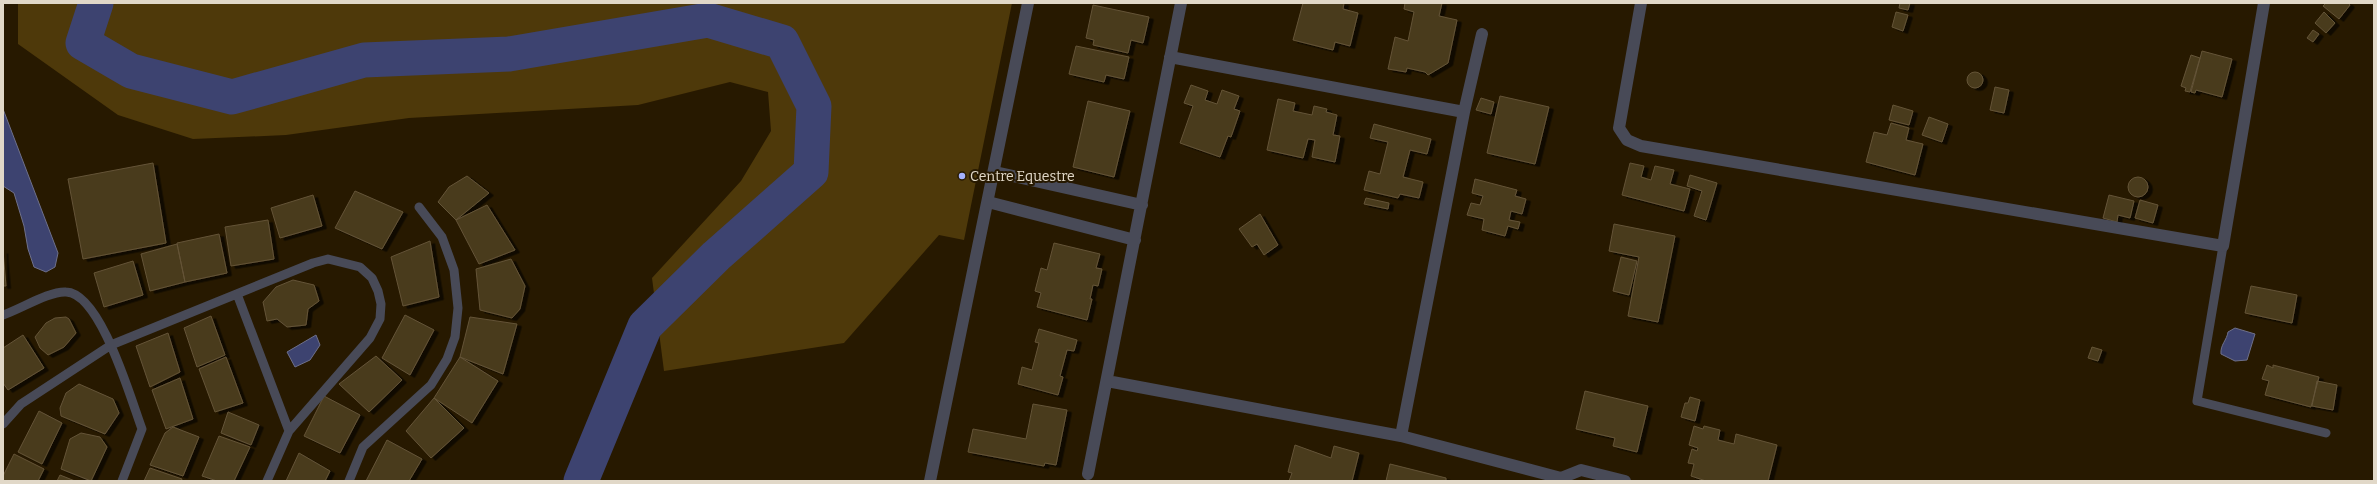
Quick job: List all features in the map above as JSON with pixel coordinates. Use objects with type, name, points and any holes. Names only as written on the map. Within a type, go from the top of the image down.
[{"type":"street","points":[[930,481],[995,172],[1028,3]]},
{"type":"street","points":[[1088,474],[1181,3]]},
{"type":"street","points":[[1641,3],[1619,128],[1627,140],[1641,146],[2223,246],[2264,3]]},
{"type":"street","points":[[1401,436],[1464,112],[1482,34]]},
{"type":"street","points":[[1170,57],[1464,112]]},
{"type":"street","points":[[995,172],[1142,205]]},
{"type":"street","points":[[988,202],[1135,240]]},
{"type":"street","points":[[1107,381],[1401,436],[1562,480],[1581,470],[1625,481]]},
{"type":"lane","points":[[349,481],[363,447],[430,385],[447,359],[455,337],[458,308],[454,270],[442,237],[419,207]]},
{"type":"lane","points":[[2223,246],[2197,401],[2326,433]]},
{"type":"lane","points":[[3,424],[21,404],[111,345],[328,259],[360,267],[372,278],[378,291],[381,304],[380,318],[370,338],[289,431],[268,481]]},
{"type":"lane","points":[[3,315],[25,307],[44,296],[67,292],[87,303],[107,334],[142,430],[122,481]]},
{"type":"lane","points":[[237,294],[289,431]]},
{"type":"shaded area","points":[[18,3],[1012,3],[964,240],[939,235],[844,343],[664,371],[652,278],[741,181],[771,131],[768,92],[730,82],[638,105],[409,118],[286,135],[193,139],[118,115],[18,44]]},
{"type":"water","points":[[3,109],[58,253],[55,267],[46,272],[34,267],[14,193],[3,186]]},
{"type":"water","points":[[2235,328],[2255,334],[2247,360],[2235,361],[2221,354],[2228,332]]},
{"type":"water","points":[[316,335],[320,345],[310,360],[295,367],[287,352]]},
{"type":"building","points":[[1303,3],[1344,3],[1343,9],[1358,13],[1350,46],[1335,42],[1333,50],[1293,40]]},
{"type":"building","points":[[1405,3],[1442,3],[1439,16],[1457,20],[1448,63],[1428,75],[1425,72],[1407,68],[1406,72],[1388,69],[1395,37],[1408,41],[1414,12],[1404,9]]},
{"type":"building","points":[[1900,3],[1910,3],[1908,10],[1899,8]]},
{"type":"building","points":[[2326,3],[2348,3],[2350,5],[2339,19],[2323,6]]},
{"type":"building","points":[[1093,5],[1149,17],[1143,43],[1131,40],[1128,53],[1093,45],[1094,40],[1086,38]]},
{"type":"building","points":[[1896,12],[1908,15],[1903,31],[1892,27]]},
{"type":"building","points":[[2324,12],[2335,23],[2326,33],[2315,23]]},
{"type":"building","points":[[2313,30],[2319,34],[2313,42],[2307,38]]},
{"type":"building","points":[[1076,46],[1129,57],[1124,79],[1106,75],[1104,82],[1069,74]]},
{"type":"building","points":[[2202,51],[2232,59],[2222,97],[2196,90],[2195,93],[2191,92]]},
{"type":"building","points":[[2191,55],[2200,58],[2190,92],[2185,91],[2186,88],[2181,86]]},
{"type":"building","points":[[1975,72],[1982,77],[1983,80],[1978,87],[1975,88],[1968,83],[1967,80],[1972,73]]},
{"type":"building","points":[[1191,85],[1208,91],[1205,100],[1217,104],[1222,90],[1239,96],[1234,109],[1240,111],[1231,137],[1228,136],[1220,157],[1180,143],[1193,106],[1184,103]]},
{"type":"building","points":[[1995,87],[2009,90],[2004,113],[1990,110]]},
{"type":"building","points":[[1500,96],[1549,107],[1535,164],[1487,153]]},
{"type":"building","points":[[1481,98],[1494,102],[1491,114],[1476,110]]},
{"type":"building","points":[[1278,99],[1295,103],[1293,111],[1312,115],[1314,106],[1327,109],[1326,112],[1337,115],[1333,135],[1340,136],[1335,162],[1312,157],[1315,140],[1308,139],[1303,158],[1267,150]]},
{"type":"building","points":[[1088,101],[1130,111],[1114,177],[1073,167]]},
{"type":"building","points":[[1893,105],[1913,111],[1909,125],[1889,120]]},
{"type":"building","points":[[1929,117],[1948,124],[1942,142],[1922,135]]},
{"type":"building","points":[[1891,123],[1909,128],[1906,140],[1923,144],[1915,175],[1866,162],[1874,132],[1887,135]]},
{"type":"building","points":[[1374,124],[1431,139],[1427,154],[1410,150],[1403,177],[1423,182],[1419,198],[1400,194],[1398,198],[1364,190],[1369,171],[1380,174],[1388,142],[1370,138]]},
{"type":"building","points":[[153,163],[166,243],[83,259],[68,179]]},
{"type":"building","points":[[1630,163],[1644,166],[1641,177],[1651,180],[1655,166],[1674,170],[1670,184],[1690,189],[1684,211],[1622,195]]},
{"type":"building","points":[[1690,175],[1717,183],[1706,220],[1694,216],[1702,191],[1687,186]]},
{"type":"building","points":[[467,176],[489,193],[456,220],[438,202],[449,187]]},
{"type":"building","points":[[2138,177],[2145,180],[2148,187],[2145,194],[2138,197],[2131,194],[2128,187],[2131,180]]},
{"type":"building","points":[[1475,179],[1517,190],[1515,196],[1526,199],[1522,214],[1511,211],[1509,220],[1520,222],[1518,229],[1508,226],[1505,236],[1482,230],[1484,219],[1467,215],[1471,203],[1480,205],[1483,196],[1472,193]]},
{"type":"building","points":[[355,191],[403,212],[382,249],[335,228]]},
{"type":"building","points":[[313,195],[322,226],[280,238],[271,208]]},
{"type":"building","points":[[2109,195],[2134,201],[2130,218],[2118,215],[2117,222],[2103,218]]},
{"type":"building","points":[[1366,198],[1389,203],[1388,209],[1364,204]]},
{"type":"building","points":[[2140,200],[2158,205],[2153,223],[2135,218]]},
{"type":"building","points":[[487,205],[515,250],[479,264],[456,220]]},
{"type":"building","points":[[1260,214],[1278,245],[1264,255],[1257,244],[1252,247],[1239,229]]},
{"type":"building","points":[[268,220],[274,259],[231,266],[225,227]]},
{"type":"building","points":[[1614,224],[1675,236],[1658,322],[1628,316],[1639,257],[1609,251]]},
{"type":"building","points":[[219,234],[227,273],[185,282],[177,243]]},
{"type":"building","points":[[430,241],[439,297],[403,306],[391,257]]},
{"type":"building","points":[[1054,243],[1100,254],[1096,268],[1102,269],[1098,286],[1093,285],[1090,299],[1092,299],[1087,320],[1037,307],[1041,293],[1035,291],[1041,268],[1047,270]]},
{"type":"building","points":[[177,244],[185,282],[150,291],[141,254]]},
{"type":"building","points":[[3,251],[6,286],[3,286]]},
{"type":"building","points":[[1621,257],[1637,261],[1629,295],[1613,291]]},
{"type":"building","points":[[511,259],[525,286],[520,309],[512,318],[480,310],[476,269]]},
{"type":"building","points":[[133,261],[143,295],[104,307],[94,273]]},
{"type":"building","points":[[293,280],[314,285],[319,301],[308,309],[306,325],[287,327],[277,319],[267,321],[263,302],[276,287]]},
{"type":"building","points":[[2251,286],[2297,295],[2292,323],[2245,313]]},
{"type":"building","points":[[405,315],[434,330],[410,375],[382,358]]},
{"type":"building","points":[[211,316],[225,355],[197,367],[184,328]]},
{"type":"building","points":[[66,317],[69,319],[76,333],[64,347],[48,355],[40,348],[35,337],[46,323],[55,318]]},
{"type":"building","points":[[470,317],[517,324],[503,374],[460,357]]},
{"type":"building","points":[[1039,329],[1077,340],[1074,351],[1067,350],[1060,376],[1063,377],[1058,395],[1018,384],[1022,367],[1032,370],[1039,343],[1035,342]]},
{"type":"building","points":[[168,333],[180,372],[150,387],[136,346]]},
{"type":"building","points":[[23,335],[44,368],[8,390],[3,383],[3,348]]},
{"type":"building","points":[[2092,347],[2102,350],[2098,361],[2088,358]]},
{"type":"building","points":[[376,356],[402,380],[369,412],[339,384]]},
{"type":"building","points":[[226,357],[243,403],[215,412],[199,369]]},
{"type":"building","points":[[460,357],[498,381],[472,423],[434,398]]},
{"type":"building","points":[[2267,365],[2273,368],[2273,365],[2319,377],[2311,407],[2265,395],[2269,381],[2262,379]]},
{"type":"building","points":[[180,378],[193,419],[166,429],[152,390]]},
{"type":"building","points":[[2317,381],[2337,385],[2333,410],[2312,406]]},
{"type":"building","points":[[79,384],[113,399],[119,413],[105,434],[61,416],[60,408],[66,393]]},
{"type":"building","points":[[1585,391],[1648,406],[1637,452],[1613,446],[1615,438],[1576,429]]},
{"type":"building","points":[[324,396],[360,415],[340,453],[304,436]]},
{"type":"building","points":[[1690,397],[1700,400],[1695,421],[1681,417],[1685,403],[1688,403]]},
{"type":"building","points":[[434,398],[464,428],[431,458],[406,431]]},
{"type":"building","points":[[1033,404],[1067,410],[1056,465],[1045,463],[1044,466],[968,452],[973,429],[1026,439]]},
{"type":"building","points":[[39,411],[62,423],[42,464],[18,452]]},
{"type":"building","points":[[228,412],[259,425],[251,445],[221,433]]},
{"type":"building","points":[[1694,426],[1703,429],[1704,426],[1720,430],[1718,440],[1734,444],[1736,434],[1777,445],[1768,481],[1706,481],[1691,476],[1694,464],[1688,463],[1692,449],[1697,451],[1698,448],[1689,445]]},
{"type":"building","points":[[173,427],[199,437],[183,476],[150,465],[165,433]]},
{"type":"building","points":[[81,433],[100,437],[107,447],[91,481],[61,469],[70,439]]},
{"type":"building","points":[[219,436],[250,447],[234,481],[217,481],[202,476]]},
{"type":"building","points":[[387,440],[422,459],[409,481],[366,481]]},
{"type":"building","points":[[1295,445],[1331,458],[1334,446],[1359,453],[1352,481],[1289,481],[1292,473],[1288,472]]},
{"type":"building","points":[[299,453],[330,471],[325,481],[286,481]]},
{"type":"building","points":[[14,454],[44,469],[38,481],[3,481],[3,476]]},
{"type":"building","points":[[1390,464],[1446,478],[1446,481],[1386,481]]},
{"type":"building","points":[[150,468],[182,479],[181,481],[144,481]]},
{"type":"building","points":[[60,475],[75,481],[57,481]]},
{"type":"waterway","points":[[96,3],[83,43],[131,71],[232,97],[364,60],[509,54],[708,20],[782,42],[814,106],[811,172],[716,256],[645,326],[581,481]]},
{"type":"place","name":"Centre Equestre","points":[[962,176]]}]
